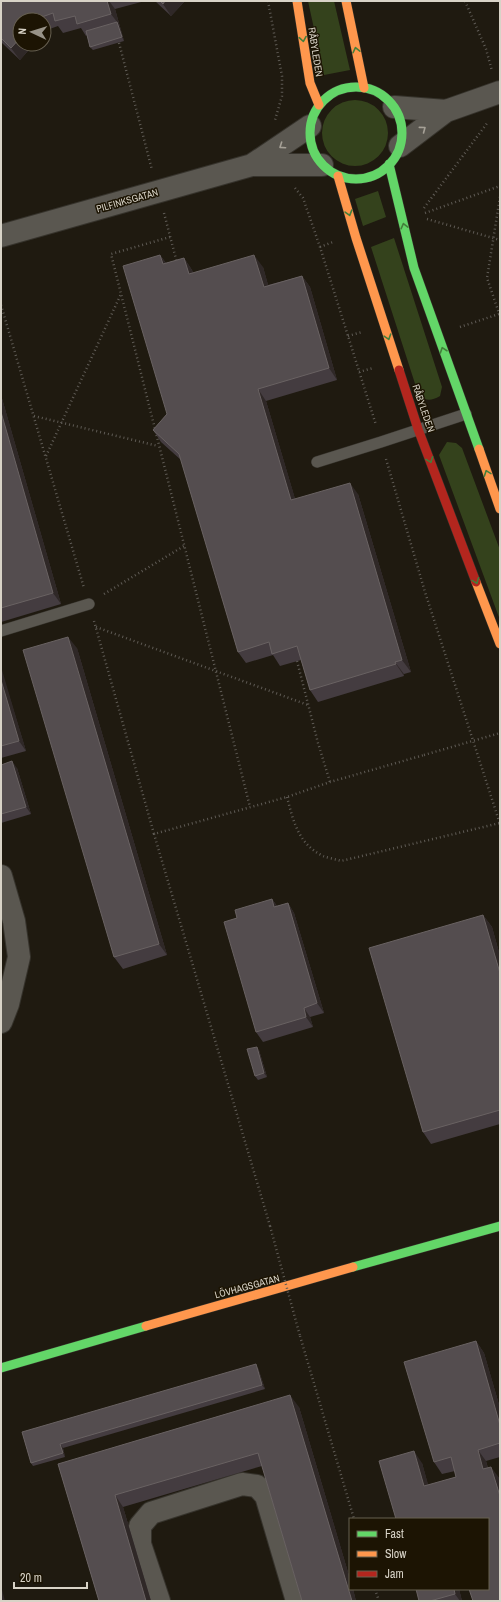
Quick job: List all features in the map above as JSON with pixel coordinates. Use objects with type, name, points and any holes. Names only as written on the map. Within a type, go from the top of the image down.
[{"type":"main road","name":"RÅBYLEDEN","points":[[297,1],[310,83],[319,105]]},
{"type":"main road","points":[[330,170],[351,179],[364,178],[376,174],[395,155],[402,134],[400,123],[394,107],[378,93],[364,88],[346,1]]},
{"type":"main road","name":"RÅBYLEDEN","points":[[364,88],[339,91],[332,94],[319,105],[310,126],[312,148],[330,170],[356,238],[418,429],[500,644]]},
{"type":"main road","points":[[395,155],[414,268],[500,510]]},
{"type":"main road","name":"LÖVHAGSGATAN","points":[[1,1368],[66,1348],[500,1226]]},
{"type":"street","points":[[395,155],[446,111],[499,93]]},
{"type":"street","points":[[394,107],[446,111]]},
{"type":"street","name":"PILFINKSGATAN","points":[[1,236],[265,161],[310,126]]},
{"type":"street","name":"PILFINKSGATAN","points":[[265,161],[330,170]]},
{"type":"street","points":[[1,876],[14,922],[19,956],[8,1004],[1,1022]]},
{"type":"street","points":[[159,1601],[140,1544],[140,1526],[151,1512],[242,1484],[257,1486],[266,1496],[297,1601]]},
{"type":"lane","points":[[316,462],[466,414]]},
{"type":"lane","points":[[1,631],[89,604]]},
{"type":"path","points":[[268,1],[282,76],[282,96],[278,115],[266,142],[265,161],[277,174],[295,188],[303,198],[381,442],[425,592],[500,824],[341,861],[322,855],[304,842],[294,824],[287,796]]},
{"type":"path","points":[[465,1],[486,49],[499,93]]},
{"type":"path","points":[[117,34],[178,266]]},
{"type":"path","points":[[421,210],[491,117]]},
{"type":"path","points":[[456,329],[500,315],[488,278],[500,197]]},
{"type":"path","points":[[424,219],[500,240]]},
{"type":"path","points":[[170,236],[111,254],[158,446],[250,807]]},
{"type":"path","points":[[46,457],[121,293]]},
{"type":"path","points":[[1,305],[354,1518]]},
{"type":"path","points":[[348,336],[364,332]]},
{"type":"path","points":[[359,372],[375,367]]},
{"type":"path","points":[[34,416],[158,446]]},
{"type":"path","points":[[89,604],[184,546]]},
{"type":"path","points":[[95,627],[308,705]]},
{"type":"path","points":[[297,661],[330,782]]},
{"type":"path","points":[[154,834],[500,733]]},
{"type":"path","points":[[375,1590],[379,1601]]},
{"type":"green space","points":[[308,1],[334,1],[350,70],[324,75]]},
{"type":"green space","points":[[355,100],[368,103],[378,110],[385,120],[388,133],[385,146],[378,156],[368,163],[355,166],[342,163],[332,156],[325,146],[322,133],[325,120],[332,110],[342,103]]},
{"type":"green space","points":[[378,191],[386,217],[363,226],[355,199]]},
{"type":"green space","points":[[394,238],[442,387],[440,396],[432,400],[427,400],[419,396],[371,247]]},
{"type":"green space","points":[[447,442],[456,443],[462,448],[500,550],[500,620],[439,455]]},
{"type":"building","points":[[1,1],[107,1],[111,14],[77,24],[75,16],[55,21],[52,12],[12,12],[12,47],[11,48],[1,38]]},
{"type":"building","points":[[117,22],[122,37],[90,47],[86,31]]},
{"type":"building","points":[[160,255],[163,264],[184,258],[189,274],[254,255],[264,287],[302,276],[329,368],[258,389],[291,500],[350,483],[402,660],[395,662],[396,664],[310,690],[297,646],[272,654],[269,642],[238,652],[179,454],[153,430],[167,414],[123,266]]},
{"type":"building","points":[[1,412],[53,593],[1,608]]},
{"type":"building","points":[[68,637],[159,944],[114,957],[23,650]]},
{"type":"building","points":[[1,680],[19,741],[1,746]]},
{"type":"building","points":[[12,761],[26,807],[1,814],[1,765]]},
{"type":"building","points":[[272,899],[274,907],[288,903],[317,1003],[304,1008],[306,1017],[256,1032],[224,922],[237,918],[235,910]]},
{"type":"building","points":[[483,915],[500,973],[500,1110],[423,1132],[369,948]]},
{"type":"building","points":[[257,1047],[264,1073],[255,1076],[247,1049]]},
{"type":"building","points":[[476,1341],[500,1425],[500,1443],[478,1450],[483,1469],[491,1467],[500,1496],[500,1601],[473,1601],[469,1590],[489,1590],[489,1518],[396,1518],[379,1461],[414,1451],[424,1486],[456,1477],[451,1457],[434,1462],[404,1362]]},
{"type":"building","points":[[256,1364],[262,1385],[60,1444],[63,1453],[31,1463],[22,1432]]},
{"type":"building","points":[[290,1395],[352,1601],[302,1601],[258,1453],[115,1495],[146,1601],[99,1601],[58,1464]]},
{"type":"building","points":[[416,1590],[454,1590],[455,1594],[430,1601],[419,1601]]},
{"type":"traffic: fast","points":[[356,87],[373,91],[388,101],[398,116],[402,133],[398,150],[388,165],[373,175],[356,179],[339,175],[324,165],[314,150],[310,133],[314,116],[324,101],[339,91],[356,87]]},
{"type":"traffic: fast","points":[[389,164],[414,268],[479,449]]},
{"type":"traffic: fast","points":[[353,1267],[500,1226]]},
{"type":"traffic: fast","points":[[1,1368],[146,1326]]},
{"type":"traffic: slow","points":[[297,1],[310,83],[319,105]]},
{"type":"traffic: slow","points":[[346,1],[364,88]]},
{"type":"traffic: slow","points":[[338,176],[356,238],[399,370]]},
{"type":"traffic: slow","points":[[479,449],[500,509]]},
{"type":"traffic: slow","points":[[476,582],[500,644]]},
{"type":"traffic: slow","points":[[146,1326],[353,1267]]},
{"type":"traffic: jam","points":[[399,370],[418,429],[476,582]]}]
